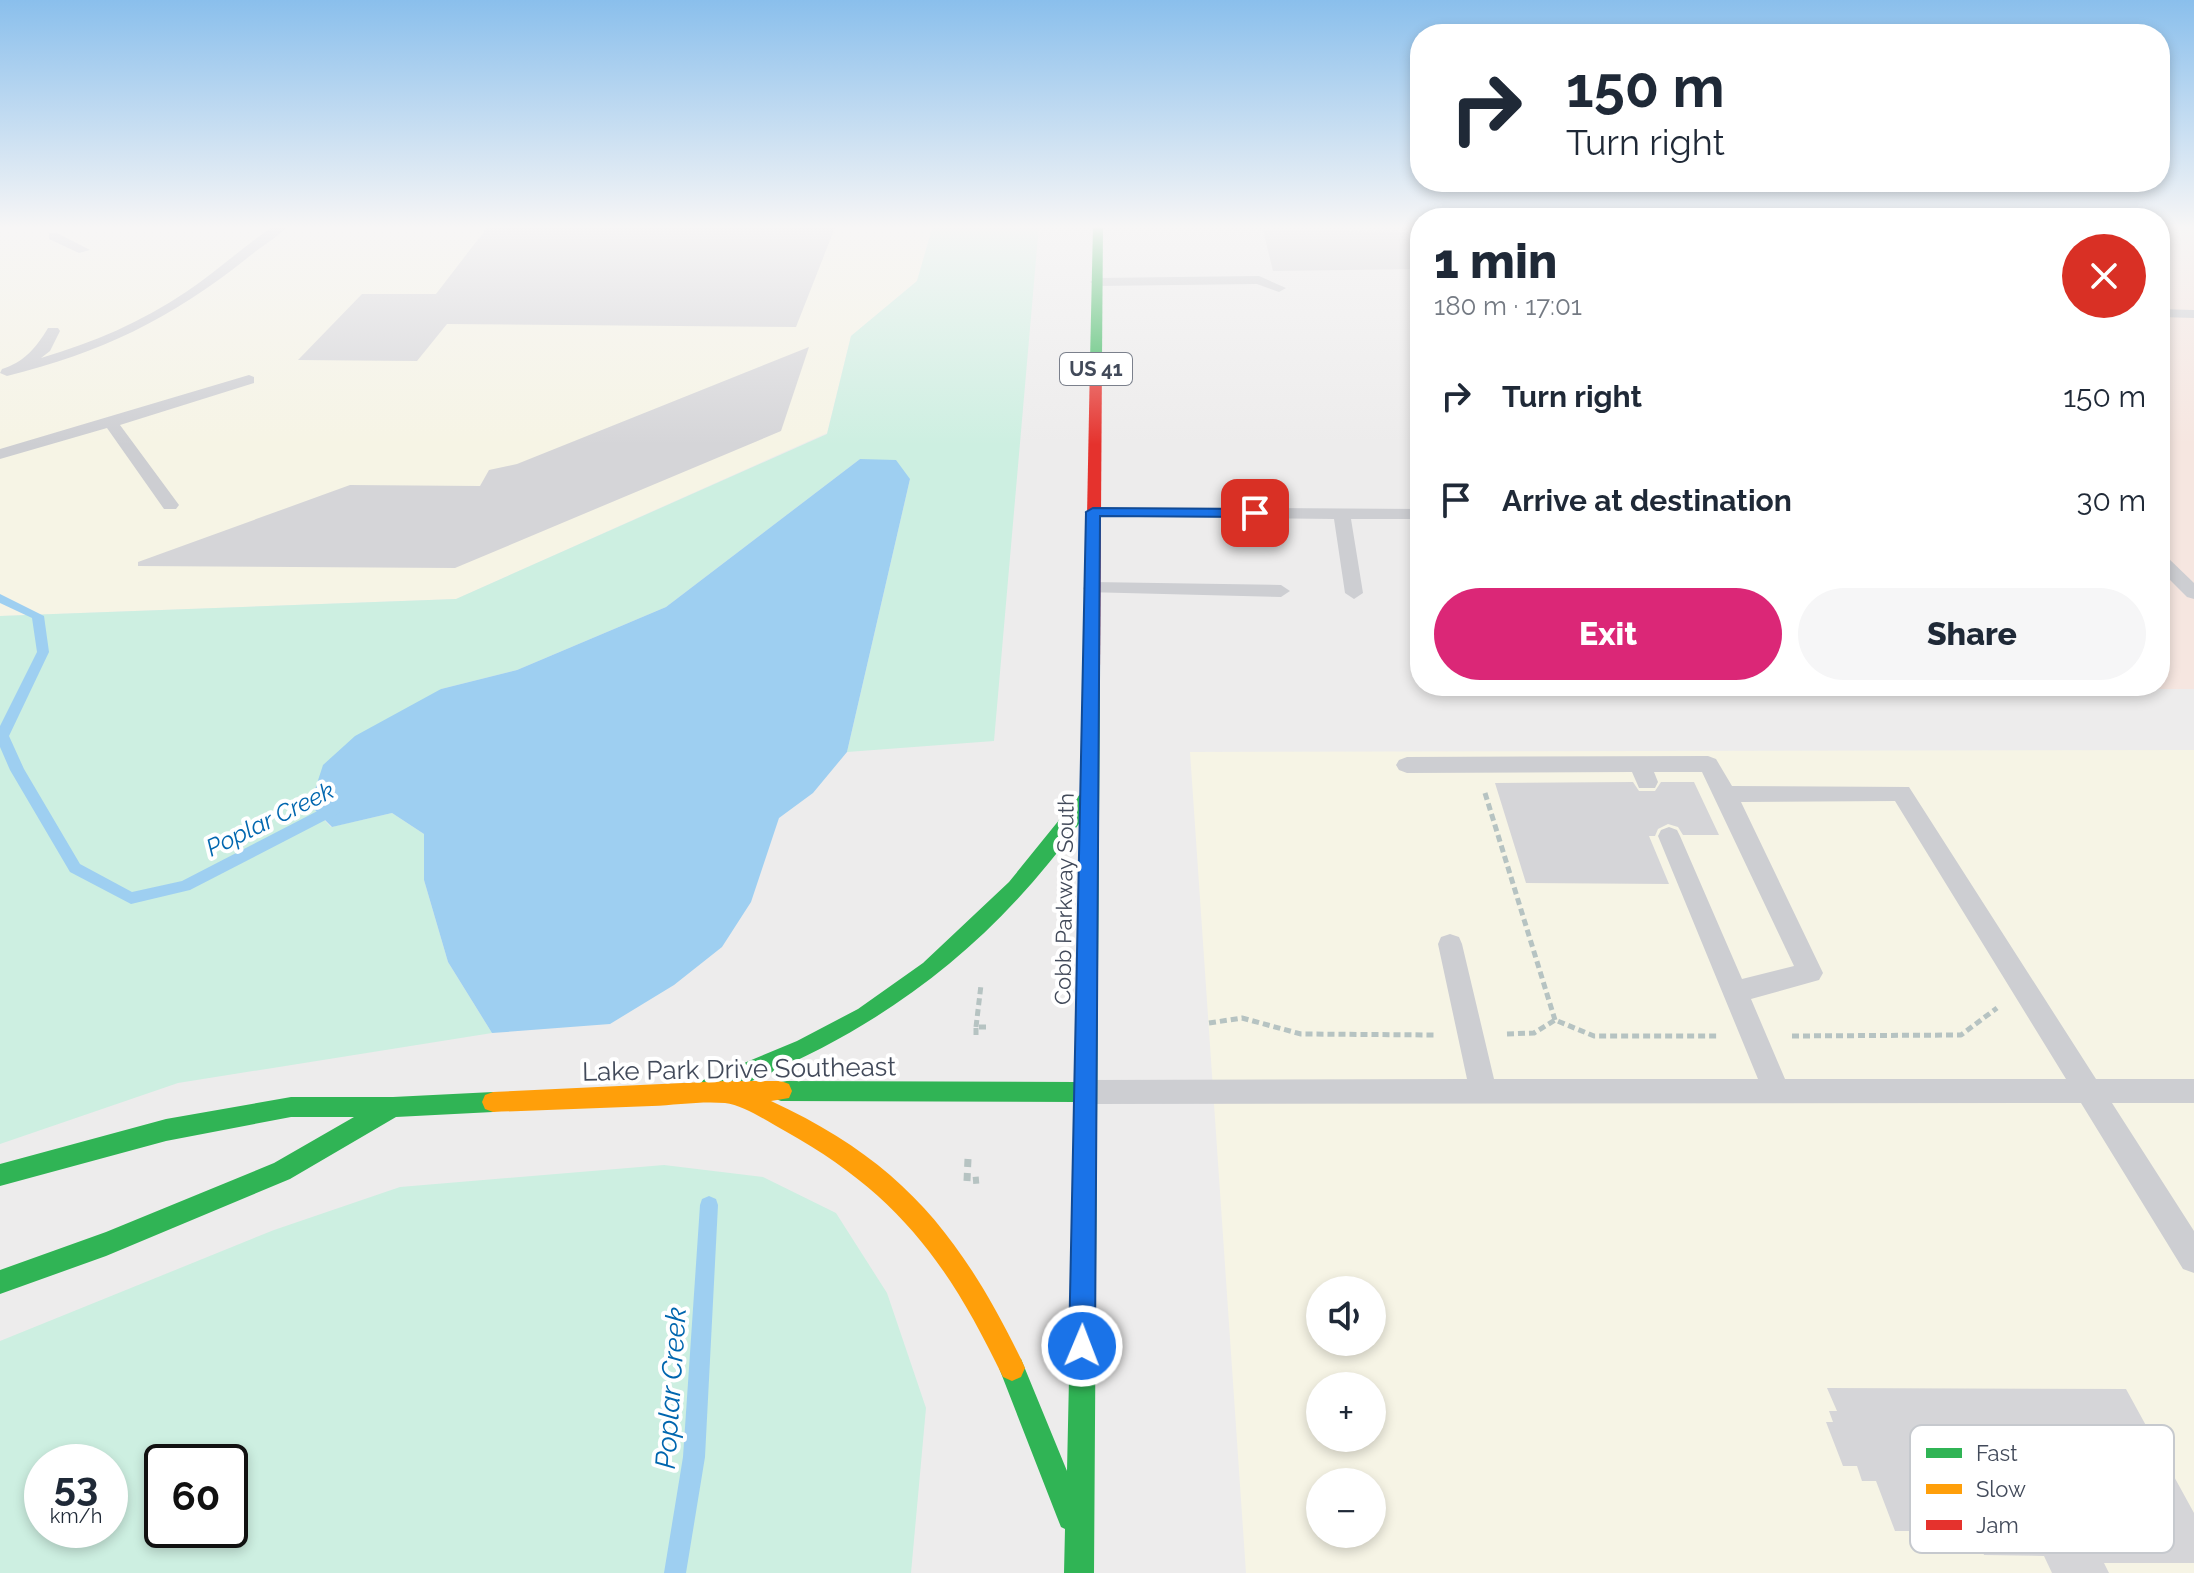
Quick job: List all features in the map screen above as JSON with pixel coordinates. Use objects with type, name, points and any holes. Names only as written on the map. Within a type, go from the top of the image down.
[{"type":"main road","name":"Cobb Parkway South","points":[[1079,1573],[1097,298]]},
{"type":"main road","points":[[697,1093],[835,1032],[885,1003],[918,978],[1006,898],[1070,825],[1090,794]]},
{"type":"main road","points":[[725,1091],[770,1110],[844,1152],[879,1177],[927,1225],[976,1294],[1012,1365],[1079,1538]]},
{"type":"main road","name":"Lake Park Drive Southeast","points":[[0,1175],[166,1130],[291,1107],[393,1107],[725,1091],[1086,1092]]},
{"type":"main road","name":"Lake Park Drive Southeast","points":[[0,1282],[106,1244],[282,1171],[393,1107]]},
{"type":"lane","points":[[177,298],[182,301]]},
{"type":"lane","points":[[3,374],[110,341],[185,298]]},
{"type":"lane","points":[[2170,309],[2176,314]]},
{"type":"lane","points":[[2170,314],[2194,314]]},
{"type":"lane","points":[[3,374],[28,362],[45,348],[53,331]]},
{"type":"lane","points":[[0,454],[112,424],[139,412],[249,380]]},
{"type":"lane","points":[[112,424],[170,505]]},
{"type":"lane","points":[[1093,512],[1410,514]]},
{"type":"lane","points":[[1342,514],[1354,593]]},
{"type":"lane","points":[[2170,570],[2194,593]]},
{"type":"lane","points":[[1092,588],[1281,591]]},
{"type":"lane","points":[[1407,765],[1643,773],[1708,764],[1726,794],[1810,973],[1734,992]]},
{"type":"lane","points":[[1726,794],[1901,793],[2194,1258]]},
{"type":"lane","points":[[1669,836],[1777,1091]]},
{"type":"lane","points":[[1450,944],[1483,1089]]},
{"type":"lane","points":[[1086,1092],[1483,1089],[2194,1091]]},
{"type":"path","points":[[1485,792],[1555,1020]]},
{"type":"path","points":[[1555,1020],[1594,1036],[1961,1035],[2024,988]]},
{"type":"path","points":[[1209,1023],[1242,1018],[1301,1034],[1470,1034],[1534,1033],[1555,1020]]},
{"type":"path","points":[[976,1035],[976,1027],[988,1027]]},
{"type":"path","points":[[968,1159],[967,1181],[979,1180]]},
{"type":"shaded area","points":[[0,298],[896,298],[851,336],[827,433],[456,599],[0,616]]},
{"type":"shaded area","points":[[2170,298],[2194,298],[2194,689],[2170,689]]},
{"type":"shaded area","points":[[2194,750],[2194,1573],[1246,1573],[1190,752]]},
{"type":"green space","points":[[896,298],[1033,298],[994,741],[847,752],[910,479],[860,459],[666,607],[517,670],[441,689],[310,805],[331,827],[392,813],[424,834],[424,880],[448,962],[492,1033],[178,1083],[0,1144],[0,616],[456,599],[827,434],[851,336]]},
{"type":"green space","points":[[664,1165],[763,1177],[836,1213],[887,1293],[926,1408],[911,1573],[0,1573],[0,1341],[274,1230],[400,1187]]},
{"type":"water","points":[[860,459],[896,460],[910,479],[847,752],[813,793],[779,818],[751,902],[722,947],[674,985],[610,1024],[492,1033],[448,962],[424,880],[424,834],[392,813],[332,827],[310,805],[323,765],[355,736],[441,689],[517,670],[666,607]]},
{"type":"building","points":[[358,298],[807,298],[796,327],[447,324],[417,361],[298,360]]},
{"type":"building","points":[[809,347],[781,431],[455,568],[138,566],[138,562],[350,485],[480,486],[489,470],[517,464]]},
{"type":"building","points":[[1633,782],[1639,791],[1655,791],[1661,782],[1694,782],[1719,835],[1683,835],[1678,827],[1668,824],[1658,829],[1655,836],[1649,836],[1669,884],[1526,883],[1495,783]]},
{"type":"building","points":[[1827,1388],[2126,1389],[2146,1425],[1910,1425],[1910,1531],[1895,1531],[1876,1481],[1862,1481],[1857,1466],[1843,1466],[1826,1422],[1833,1422],[1829,1411],[1837,1411]]},
{"type":"building","points":[[2174,1477],[2194,1513],[2194,1563],[2104,1563],[2109,1573],[2052,1573],[2044,1556],[1984,1555],[2174,1553]]},
{"type":"waterway","name":"Poplar Creek","points":[[0,598],[38,616],[43,652],[2,736],[17,770],[75,868],[131,898],[185,886],[336,808]]},
{"type":"waterway","name":"Poplar Creek","points":[[675,1573],[694,1457],[709,1205]]},
{"type":"traffic: fast","points":[[1096,361],[1097,298]]},
{"type":"traffic: fast","points":[[1079,1573],[1092,671]]},
{"type":"traffic: fast","points":[[699,1092],[825,1037],[865,1015],[930,970],[961,944],[1016,888],[1090,794]]},
{"type":"traffic: fast","points":[[781,1091],[1086,1092]]},
{"type":"traffic: fast","points":[[0,1175],[166,1130],[291,1107],[393,1107],[493,1102]]},
{"type":"traffic: fast","points":[[0,1282],[106,1244],[282,1171],[391,1108]]},
{"type":"traffic: fast","points":[[1012,1368],[1071,1517]]},
{"type":"traffic: slow","points":[[725,1091],[778,1115],[824,1141],[864,1168],[899,1198],[931,1232],[960,1271],[1012,1368]]},
{"type":"traffic: slow","points":[[493,1102],[781,1091]]},
{"type":"traffic: jam","points":[[1092,671],[1096,361]]},
{"type":"route","points":[[1082,1346],[1093,512],[1255,513]]}]
